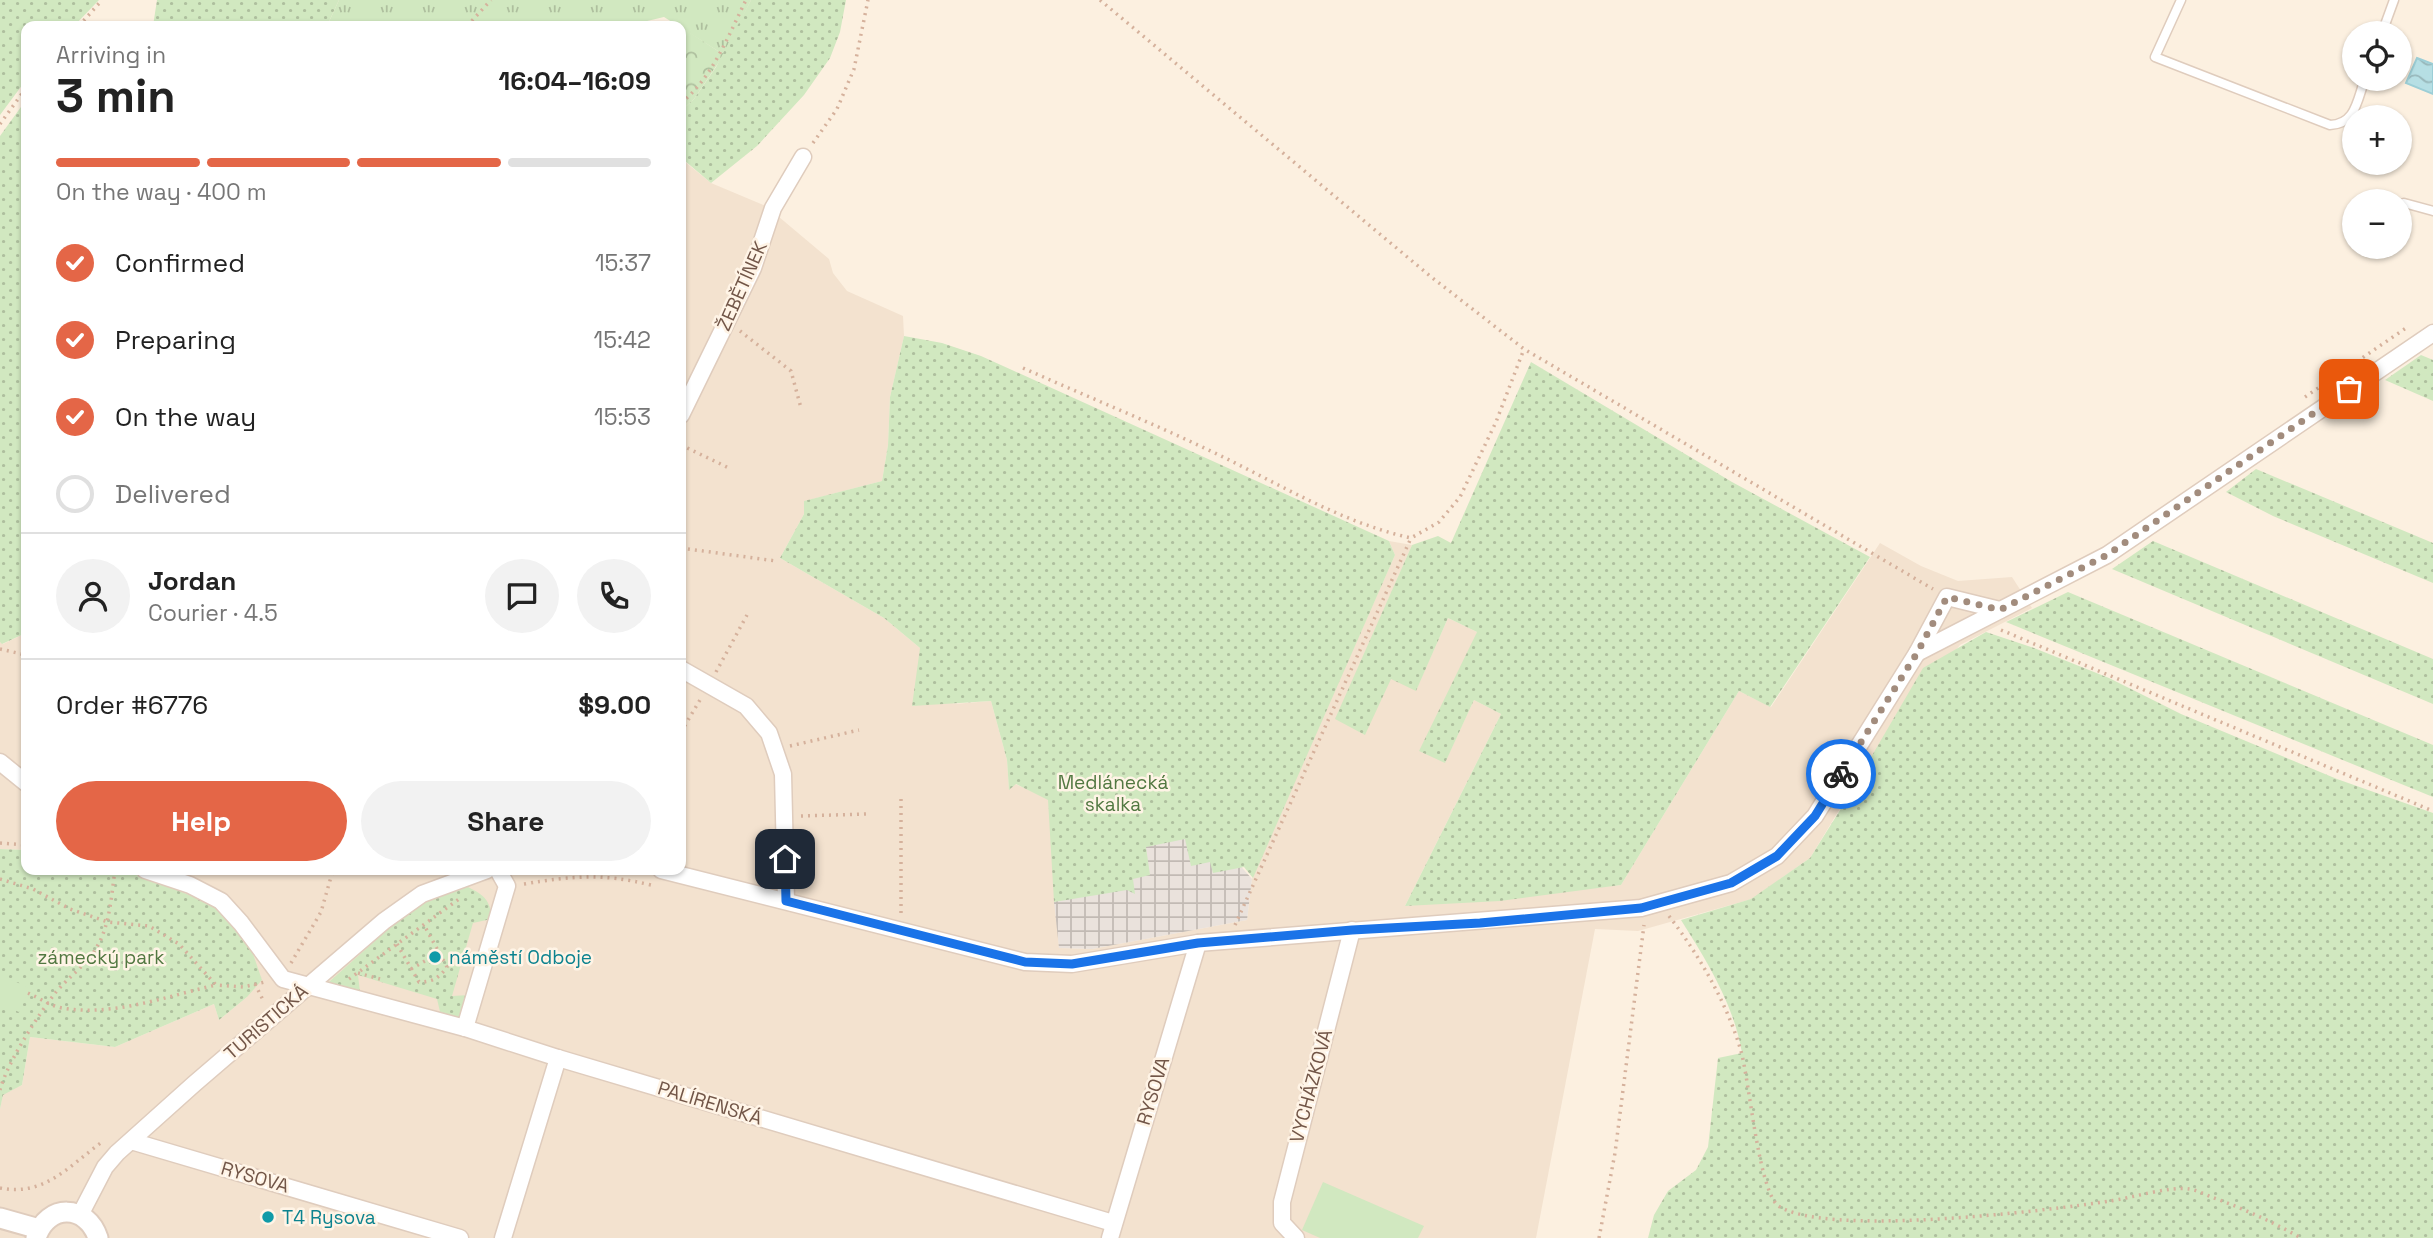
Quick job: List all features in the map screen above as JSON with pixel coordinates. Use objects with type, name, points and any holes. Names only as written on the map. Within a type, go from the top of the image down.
[{"type":"street","name":"ŽEBĚTÍNEK","points":[[686,405],[753,268],[773,208],[803,158]]},
{"type":"street","points":[[1917,653],[2107,555],[2433,333]]},
{"type":"street","points":[[681,875],[1025,962],[1060,964],[1198,943],[1480,923],[1641,908],[1731,883],[1777,856],[1815,816],[1917,653],[1947,597],[2000,610]]},
{"type":"street","points":[[686,672],[746,706],[769,733],[783,774],[786,901]]},
{"type":"street","points":[[0,762],[21,779]]},
{"type":"street","points":[[160,875],[190,885],[221,901],[283,979]]},
{"type":"street","name":"TURISTICKÁ","points":[[80,1214],[105,1167],[131,1141],[307,987],[384,921],[422,894],[473,875]]},
{"type":"street","points":[[465,1028],[507,886],[501,875]]},
{"type":"street","name":"VYCHÁZKOVÁ","points":[[1296,1238],[1282,1223],[1282,1202],[1352,930]]},
{"type":"street","name":"RYSOVA","points":[[1112,1231],[1198,943]]},
{"type":"street","name":"PALÍRENSKÁ","points":[[283,979],[465,1028],[1112,1231]]},
{"type":"street","points":[[503,1238],[558,1058]]},
{"type":"street","name":"RYSOVA","points":[[131,1141],[460,1238]]},
{"type":"street","points":[[0,1218],[37,1234],[52,1216],[61,1212],[80,1214],[89,1220],[98,1238]]},
{"type":"lane","points":[[2181,0],[2155,57],[2330,125],[2341,125],[2350,119],[2360,91]]},
{"type":"lane","points":[[2386,21],[2394,0]]},
{"type":"lane","points":[[2412,205],[2433,211]]},
{"type":"path","points":[[83,21],[102,0]]},
{"type":"path","points":[[472,21],[491,0]]},
{"type":"path","points":[[686,99],[695,92],[720,54],[746,0]]},
{"type":"path","points":[[803,158],[837,109],[854,69],[869,0]]},
{"type":"path","points":[[1100,0],[1430,276],[1524,349],[1947,597]]},
{"type":"path","points":[[0,124],[21,95]]},
{"type":"path","points":[[727,322],[791,371],[801,408]]},
{"type":"path","points":[[2300,400],[2402,330],[2412,326]]},
{"type":"path","points":[[1229,942],[1245,900],[1262,871],[1411,538],[1439,522],[1461,496],[1496,422],[1524,349]]},
{"type":"path","points":[[1023,368],[1197,445],[1349,518],[1383,532],[1411,538]]},
{"type":"path","points":[[686,446],[731,469]]},
{"type":"path","points":[[686,549],[775,561]]},
{"type":"path","points":[[1980,621],[2433,811]]},
{"type":"path","points":[[0,649],[21,654]]},
{"type":"path","points":[[775,750],[859,730]]},
{"type":"path","points":[[901,799],[901,931]]},
{"type":"path","points":[[784,816],[866,814]]},
{"type":"path","points":[[0,843],[21,845]]},
{"type":"path","points":[[0,1090],[27,1036],[49,1003],[94,952],[108,922],[114,875]]},
{"type":"path","points":[[28,993],[61,1008],[95,1010],[133,1005],[216,985],[243,987],[283,979],[321,912],[332,875]]},
{"type":"path","points":[[507,886],[573,876],[617,877],[657,887]]},
{"type":"path","points":[[0,879],[33,889],[70,909],[108,922],[149,926],[179,944],[216,985]]},
{"type":"path","points":[[334,991],[461,899]]},
{"type":"path","points":[[1660,904],[1691,945],[1730,1021],[1741,1051],[1766,1184],[1777,1206],[1798,1219],[1809,1222]]},
{"type":"path","points":[[1599,1238],[1615,1153],[1644,925],[1641,908]]},
{"type":"path","points":[[397,944],[419,982],[430,982],[440,977],[447,967],[424,925]]},
{"type":"path","points":[[411,969],[439,953]]},
{"type":"path","points":[[358,973],[380,979]]},
{"type":"path","points":[[0,1072],[6,1074]]},
{"type":"path","points":[[0,1188],[13,1191],[32,1189],[51,1181],[66,1169]]},
{"type":"path","points":[[1946,1224],[2188,1189],[2275,1223],[2301,1238]]},
{"type":"shaded area","points":[[686,163],[711,183],[766,206],[829,259],[833,273],[847,291],[903,316],[904,336],[890,397],[888,445],[882,481],[805,501],[804,514],[780,558],[884,618],[920,648],[954,704],[991,701],[1007,760],[1009,789],[1015,784],[1051,799],[1059,948],[1092,949],[1247,920],[1252,879],[1395,555],[1389,541],[1412,545],[1336,719],[1391,678],[1416,690],[1448,618],[1477,632],[1445,762],[1474,700],[1501,714],[1405,906],[1621,885],[1739,691],[1771,707],[1880,543],[1921,566],[1958,581],[2012,577],[2032,608],[1960,645],[1875,751],[1810,858],[1752,899],[1638,931],[1595,929],[1536,1238],[0,1238],[0,1109],[3,1094],[22,1085],[30,1037],[115,1047],[214,1004],[219,1020],[247,997],[168,886],[136,875],[686,875]]},
{"type":"shaded area","points":[[21,635],[21,850],[0,849],[0,642],[3,644]]},
{"type":"shaded area","points":[[1186,835],[1237,862],[1252,879],[1247,920],[1092,949],[1059,948],[1054,902],[1142,840]]},
{"type":"green space","points":[[0,0],[99,0],[79,21],[21,21],[21,87],[0,115]]},
{"type":"green space","points":[[157,0],[339,0],[329,21],[154,21]]},
{"type":"green space","points":[[339,0],[751,0],[725,53],[686,31],[686,21],[670,21],[664,17],[647,21],[329,21]]},
{"type":"green space","points":[[751,0],[846,0],[840,32],[830,58],[804,95],[757,146],[711,183],[686,162],[686,106],[716,67]]},
{"type":"green space","points":[[686,30],[725,53],[694,99],[686,106]]},
{"type":"green space","points":[[21,107],[21,635],[2,644],[0,642],[0,136]]},
{"type":"green space","name":"Medlánecká skalka","points":[[904,336],[942,343],[981,356],[1389,541],[1395,555],[1253,878],[1244,867],[1213,873],[1210,862],[1191,866],[1185,839],[1146,847],[1150,875],[1133,879],[1135,894],[1127,890],[1054,902],[1048,800],[1016,784],[1009,790],[1007,760],[991,701],[912,706],[920,648],[884,618],[780,558],[804,514],[804,501],[882,481],[888,445],[890,397]]},
{"type":"green space","points":[[2421,355],[2433,360],[2433,401],[2385,380]]},
{"type":"green space","points":[[1531,362],[1732,482],[1870,557],[1770,707],[1739,691],[1621,885],[1500,901],[1405,906],[1501,714],[1474,700],[1445,763],[1419,751],[1477,632],[1448,618],[1416,691],[1391,679],[1365,735],[1335,719],[1412,545],[1438,536],[1451,543]]},
{"type":"green space","points":[[2256,469],[2433,543],[2433,583],[2273,516],[2226,492]]},
{"type":"green space","points":[[2153,541],[2433,659],[2433,704],[2112,569]]},
{"type":"green space","points":[[2068,592],[2433,745],[2433,797],[2006,622]]},
{"type":"green space","points":[[1986,632],[2109,678],[2181,714],[2337,779],[2433,813],[2433,1238],[1648,1238],[1654,1215],[1668,1191],[1696,1170],[1708,1147],[1718,1058],[1742,1053],[1726,1001],[1710,967],[1681,920],[1751,899],[1810,858],[1923,668]]},
{"type":"green space","name":"zámecký park","points":[[0,849],[21,850],[21,875],[136,875],[168,886],[219,908],[251,948],[262,980],[247,997],[219,1020],[214,1004],[115,1047],[30,1037],[22,1085],[3,1095],[0,1109]]},
{"type":"green space","name":"náměstí Odboje","points":[[468,887],[485,899],[490,907],[491,919],[473,923],[452,996],[469,995],[458,1021],[441,1016],[437,999],[358,975],[360,992],[329,982],[396,922],[430,899]]},
{"type":"green space","points":[[0,975],[30,988],[19,1012],[0,1004]]},
{"type":"green space","points":[[1323,1182],[1424,1226],[1418,1238],[1320,1238],[1302,1230]]},
{"type":"water","points":[[2417,58],[2433,64],[2433,94],[2412,85],[2412,69]]},
{"type":"way so far","points":[[1841,774],[1917,653],[1947,597],[2000,610],[2107,555],[2349,389]]},
{"type":"place","name":"náměstí Odboje","points":[[435,957]]},
{"type":"place","name":"T4 Rysova","points":[[268,1217]]},
{"type":"route","points":[[785,859],[786,901],[1025,962],[1072,964],[1198,943],[1480,923],[1660,904],[1731,883],[1777,856],[1815,816],[1841,774]]}]
